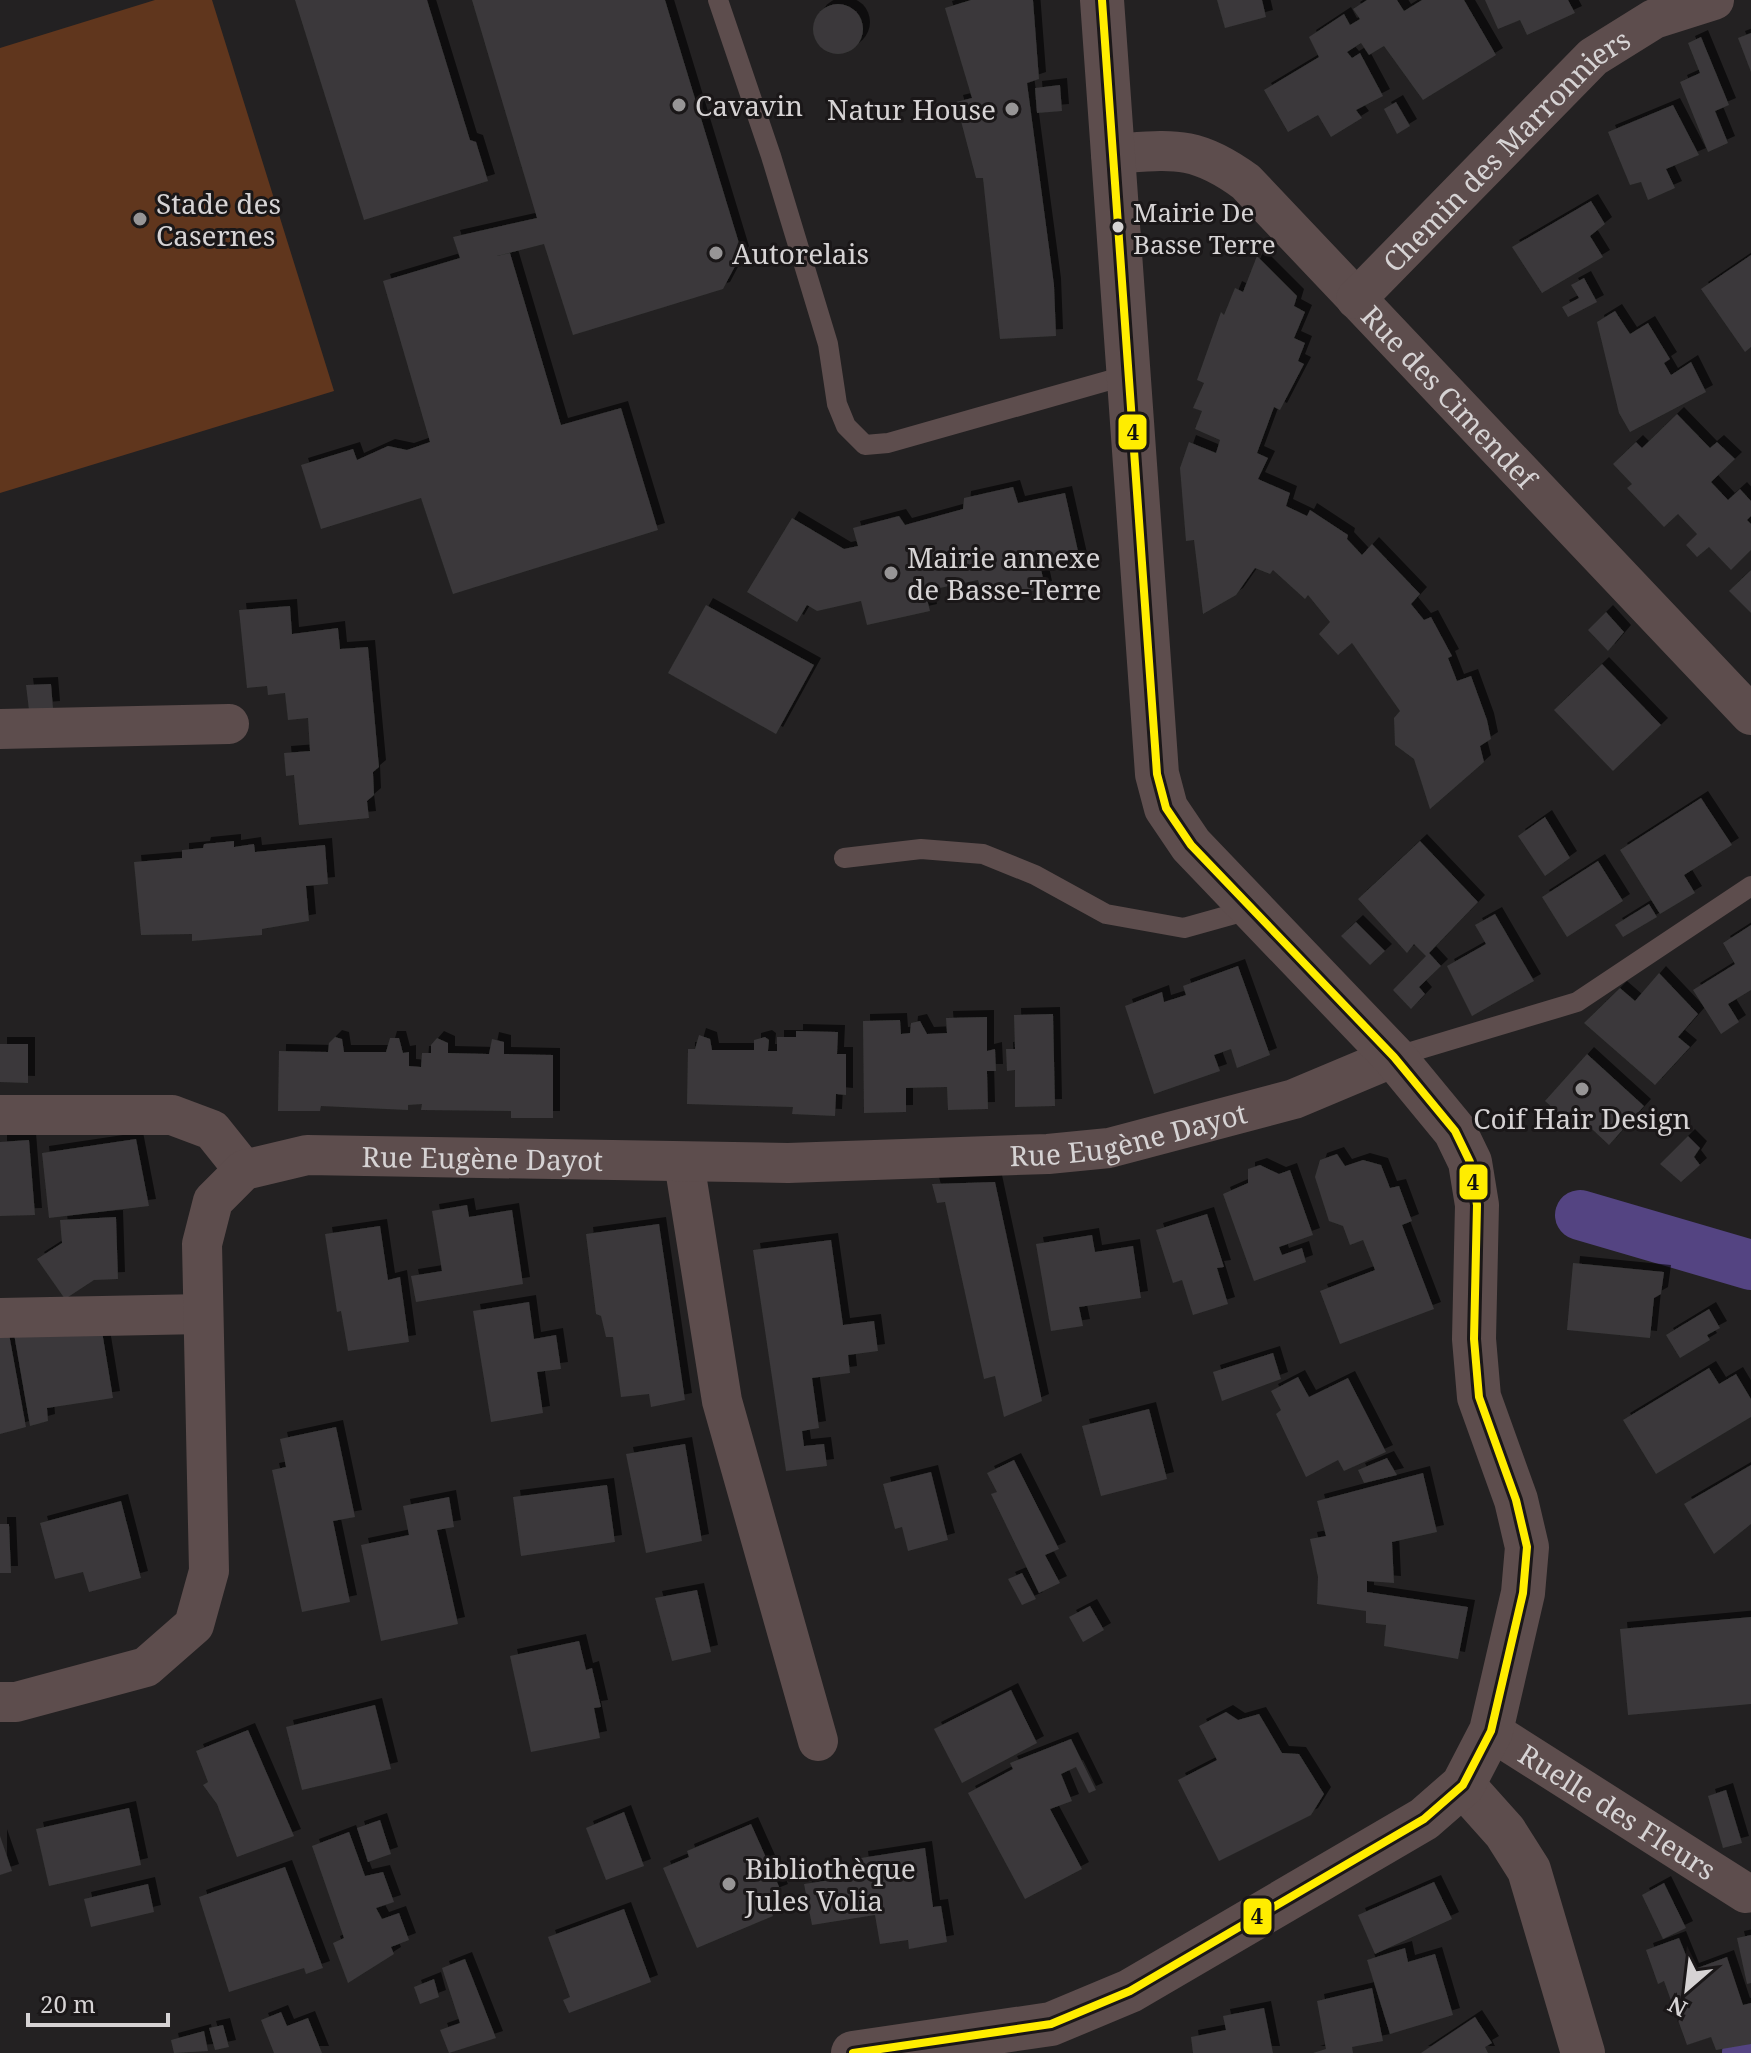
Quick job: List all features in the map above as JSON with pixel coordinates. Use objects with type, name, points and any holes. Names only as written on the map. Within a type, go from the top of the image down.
[{"type":"street","points":[[853,2053],[1051,2024],[1130,1991],[1424,1819],[1463,1785],[1491,1731],[1523,1593],[1527,1547],[1516,1500],[1479,1397],[1474,1339],[1477,1205],[1470,1162],[1455,1131],[1394,1057],[1191,845],[1166,808],[1157,774],[1102,0]]},
{"type":"street","name":"Chemin des Marronniers","points":[[1356,299],[1593,57],[1654,19],[1714,0]]},
{"type":"street","name":"Rue des Cimendef","points":[[1111,154],[1182,150],[1217,161],[1246,182],[1751,715]]},
{"type":"street","points":[[0,729],[229,724]]},
{"type":"street","name":"Rue Eugène Dayot","points":[[244,1170],[307,1155],[788,1163],[1109,1148],[1294,1099],[1394,1057]]},
{"type":"street","points":[[0,1115],[172,1115],[212,1130],[244,1170],[213,1201],[202,1244],[209,1571],[194,1625],[146,1667],[16,1702],[0,1702]]},
{"type":"street","points":[[684,1162],[722,1401],[818,1741]]},
{"type":"street","points":[[0,1318],[203,1314]]},
{"type":"street","name":"Ruelle des Fleurs","points":[[1491,1731],[1746,1893]]},
{"type":"street","points":[[1463,1785],[1505,1832],[1529,1870],[1583,2053]]},
{"type":"lane","points":[[718,0],[771,156],[823,330],[837,404],[846,426],[865,445],[888,443],[1128,375]]},
{"type":"lane","points":[[844,858],[921,849],[983,854],[1035,875],[1106,914],[1184,928],[1252,909]]},
{"type":"lane","points":[[1394,1057],[1577,1002],[1751,886]]},
{"type":"shaded area","name":"Stade des Casernes","points":[[155,0],[212,0],[334,391],[0,493],[0,48]]},
{"type":"building","points":[[295,0],[427,0],[470,140],[476,142],[488,181],[364,220]]},
{"type":"building","points":[[472,0],[665,0],[742,253],[723,289],[573,335],[544,244],[497,256],[510,253],[561,425],[621,408],[658,530],[453,594],[421,498],[321,529],[301,465],[353,449],[357,460],[388,446],[407,450],[430,442],[383,281],[460,258],[453,237],[537,218]]},
{"type":"building","points":[[971,0],[1033,0],[1039,79],[1027,83],[1054,285],[1056,336],[1000,339],[983,178],[976,178],[956,102],[972,98],[945,8]]},
{"type":"building","points":[[1217,0],[1262,0],[1266,17],[1225,28]]},
{"type":"building","points":[[1367,0],[1397,0],[1404,11],[1422,0],[1464,0],[1496,55],[1423,100],[1384,46],[1369,55],[1361,43],[1347,52],[1352,58],[1360,53],[1383,96],[1356,110],[1362,118],[1331,137],[1318,115],[1288,132],[1264,90],[1319,57],[1309,37],[1344,14],[1350,25],[1360,19],[1353,9]]},
{"type":"building","points":[[1485,0],[1568,0],[1575,13],[1527,35],[1520,20],[1498,29]]},
{"type":"building","points":[[838,4],[856,11],[863,29],[856,47],[838,54],[820,47],[813,29],[820,11]]},
{"type":"building","points":[[1751,33],[1751,72],[1738,38]]},
{"type":"building","points":[[1701,37],[1729,105],[1715,111],[1728,143],[1708,152],[1680,82],[1700,73],[1688,43]]},
{"type":"building","points":[[1060,85],[1062,111],[1037,113],[1035,88]]},
{"type":"building","points":[[1396,102],[1410,126],[1397,134],[1384,109]]},
{"type":"building","points":[[1673,105],[1699,155],[1666,169],[1675,188],[1648,200],[1641,182],[1630,185],[1608,132]]},
{"type":"building","points":[[1591,201],[1605,224],[1590,236],[1603,257],[1542,293],[1512,247]]},
{"type":"building","points":[[1751,255],[1751,347],[1745,352],[1701,289]]},
{"type":"building","points":[[1257,256],[1297,296],[1294,306],[1305,312],[1294,338],[1305,343],[1298,361],[1304,364],[1280,410],[1274,407],[1257,453],[1268,458],[1258,479],[1290,493],[1286,506],[1307,516],[1310,510],[1348,535],[1347,539],[1362,555],[1372,544],[1420,594],[1411,604],[1424,620],[1431,617],[1452,656],[1448,658],[1457,681],[1471,676],[1487,720],[1491,739],[1480,746],[1484,762],[1430,809],[1414,759],[1395,745],[1394,718],[1400,711],[1352,643],[1338,655],[1319,634],[1330,622],[1308,595],[1305,599],[1273,570],[1270,574],[1255,568],[1236,595],[1203,614],[1194,540],[1186,541],[1180,468],[1189,442],[1216,453],[1220,440],[1195,429],[1202,411],[1193,408],[1204,383],[1197,380],[1221,312],[1224,315],[1235,288],[1243,292]]},
{"type":"building","points":[[1584,278],[1597,302],[1568,317],[1562,307],[1579,298],[1571,285]]},
{"type":"building","points":[[1615,311],[1630,334],[1648,323],[1670,359],[1664,363],[1671,375],[1691,362],[1706,392],[1630,432],[1619,413],[1597,322]]},
{"type":"building","points":[[1677,414],[1710,448],[1717,442],[1735,459],[1711,482],[1728,500],[1740,489],[1751,501],[1751,516],[1747,520],[1751,524],[1751,550],[1731,570],[1709,547],[1697,557],[1686,545],[1697,534],[1678,514],[1664,527],[1627,488],[1632,484],[1613,464],[1636,442],[1642,448]]},
{"type":"building","points":[[1013,487],[1018,503],[1065,493],[1080,560],[1041,569],[1045,588],[984,602],[978,580],[925,591],[930,611],[867,625],[861,601],[817,611],[807,605],[797,622],[747,592],[792,518],[844,549],[858,546],[853,528],[899,516],[905,525],[963,509],[964,498]]},
{"type":"building","points":[[1751,570],[1751,613],[1729,591]]},
{"type":"building","points":[[706,605],[814,665],[776,734],[668,673]]},
{"type":"building","points":[[290,606],[292,634],[338,628],[340,649],[368,647],[379,767],[373,772],[374,795],[367,801],[369,818],[299,825],[294,775],[286,776],[284,753],[310,751],[308,718],[288,720],[285,693],[268,695],[267,686],[247,688],[239,610]]},
{"type":"building","points":[[1606,612],[1624,632],[1608,651],[1588,630]]},
{"type":"building","points":[[1602,664],[1661,725],[1613,771],[1554,710]]},
{"type":"building","points":[[51,684],[53,708],[29,710],[26,685]]},
{"type":"building","points":[[1701,798],[1732,845],[1684,875],[1695,893],[1660,914],[1620,850]]},
{"type":"building","points":[[1545,817],[1570,858],[1545,876],[1518,836]]},
{"type":"building","points":[[234,841],[234,847],[254,844],[255,852],[325,845],[328,884],[306,886],[309,921],[262,929],[262,935],[192,941],[192,934],[141,935],[134,862],[182,858],[182,850]]},
{"type":"building","points":[[1420,841],[1478,902],[1429,953],[1441,966],[1419,987],[1425,994],[1411,1009],[1393,990],[1426,956],[1414,944],[1407,953],[1358,899]]},
{"type":"building","points":[[1598,861],[1623,901],[1567,937],[1542,897]]},
{"type":"building","points":[[1649,904],[1657,917],[1623,937],[1615,925]]},
{"type":"building","points":[[1495,914],[1534,981],[1472,1016],[1447,966],[1486,944],[1475,925]]},
{"type":"building","points":[[1356,922],[1385,951],[1370,965],[1341,936]]},
{"type":"building","points":[[1751,925],[1751,990],[1728,1004],[1739,1022],[1721,1034],[1693,990],[1735,964],[1723,943]]},
{"type":"building","points":[[1238,966],[1270,1055],[1237,1068],[1231,1049],[1214,1055],[1220,1071],[1154,1094],[1125,1006],[1162,992],[1164,1002],[1186,995],[1183,986]]},
{"type":"building","points":[[1659,973],[1698,1014],[1678,1037],[1690,1047],[1655,1085],[1584,1023],[1620,988],[1635,1001]]},
{"type":"building","points":[[1053,1014],[1055,1106],[1015,1107],[1015,1070],[1007,1071],[1006,1049],[1015,1049],[1014,1015]]},
{"type":"building","points":[[987,1017],[987,1051],[995,1049],[996,1071],[987,1071],[988,1109],[948,1110],[947,1087],[906,1088],[906,1112],[864,1113],[863,1021],[900,1020],[901,1034],[910,1033],[911,1023],[920,1021],[927,1034],[947,1033],[946,1018]]},
{"type":"building","points":[[796,1031],[838,1032],[837,1054],[846,1054],[846,1095],[836,1094],[835,1116],[792,1114],[793,1107],[687,1104],[688,1049],[695,1049],[699,1035],[710,1039],[712,1050],[754,1050],[754,1040],[765,1037],[769,1040],[768,1051],[777,1051],[777,1037],[796,1037]]},
{"type":"building","points":[[335,1037],[342,1039],[344,1052],[386,1052],[390,1038],[399,1038],[403,1053],[409,1052],[409,1066],[421,1067],[422,1053],[431,1053],[431,1045],[437,1038],[448,1043],[448,1053],[489,1054],[492,1039],[504,1042],[504,1054],[553,1055],[553,1118],[511,1118],[511,1111],[421,1110],[422,1104],[408,1105],[408,1110],[321,1106],[320,1111],[278,1111],[279,1051],[328,1052],[329,1043]]},
{"type":"building","points":[[0,1044],[28,1044],[28,1083],[0,1082]]},
{"type":"building","points":[[1587,1054],[1644,1106],[1609,1145],[1578,1116],[1571,1124],[1545,1101]]},
{"type":"building","points":[[1688,1136],[1700,1148],[1694,1157],[1700,1165],[1681,1182],[1660,1164]]},
{"type":"building","points":[[136,1139],[149,1206],[49,1218],[42,1153]]},
{"type":"building","points":[[29,1140],[35,1215],[0,1216],[0,1142]]},
{"type":"building","points":[[1337,1154],[1345,1166],[1363,1160],[1381,1165],[1390,1188],[1399,1186],[1412,1221],[1402,1225],[1434,1309],[1340,1344],[1320,1291],[1375,1270],[1363,1240],[1350,1245],[1343,1226],[1329,1221],[1315,1177],[1320,1160]]},
{"type":"building","points":[[1260,1165],[1279,1174],[1290,1170],[1313,1235],[1279,1247],[1282,1255],[1302,1248],[1306,1262],[1254,1281],[1223,1194],[1248,1183],[1248,1169]]},
{"type":"building","points":[[995,1182],[1042,1401],[1004,1417],[995,1376],[984,1379],[945,1202],[937,1203],[932,1184]]},
{"type":"building","points":[[467,1205],[469,1217],[512,1210],[523,1284],[416,1302],[411,1276],[442,1271],[432,1211]]},
{"type":"building","points":[[1207,1214],[1224,1267],[1217,1268],[1228,1304],[1193,1315],[1182,1280],[1173,1283],[1156,1230]]},
{"type":"building","points":[[116,1217],[118,1279],[94,1280],[65,1299],[37,1259],[62,1243],[60,1220]]},
{"type":"building","points":[[659,1224],[685,1400],[651,1407],[649,1394],[621,1397],[613,1337],[606,1337],[601,1316],[596,1314],[586,1234]]},
{"type":"building","points":[[380,1226],[388,1280],[400,1277],[409,1342],[348,1351],[341,1311],[337,1312],[325,1234]]},
{"type":"building","points":[[1092,1235],[1095,1252],[1133,1246],[1141,1298],[1079,1307],[1083,1326],[1051,1331],[1036,1244]]},
{"type":"building","points":[[831,1240],[843,1325],[874,1321],[878,1351],[848,1355],[850,1373],[812,1378],[819,1428],[802,1431],[804,1446],[824,1444],[827,1466],[786,1471],[753,1250]]},
{"type":"building","points":[[1573,1263],[1664,1272],[1661,1294],[1654,1298],[1650,1338],[1567,1330]]},
{"type":"building","points":[[529,1302],[534,1339],[556,1335],[561,1369],[537,1372],[543,1413],[491,1422],[473,1311]]},
{"type":"building","points":[[1709,1309],[1720,1328],[1707,1335],[1710,1340],[1680,1358],[1666,1335]]},
{"type":"building","points":[[0,1331],[9,1334],[26,1427],[0,1434]]},
{"type":"building","points":[[102,1331],[113,1398],[47,1408],[48,1421],[30,1426],[14,1334]]},
{"type":"building","points":[[1273,1353],[1281,1379],[1222,1401],[1213,1372]]},
{"type":"building","points":[[1709,1368],[1719,1384],[1736,1374],[1751,1399],[1751,1417],[1656,1474],[1623,1420]]},
{"type":"building","points":[[1298,1377],[1309,1397],[1348,1378],[1386,1452],[1344,1471],[1338,1460],[1306,1477],[1276,1414],[1281,1410],[1271,1391]]},
{"type":"building","points":[[1149,1409],[1167,1479],[1101,1496],[1082,1426]]},
{"type":"building","points":[[336,1427],[355,1517],[333,1521],[350,1602],[302,1612],[272,1470],[286,1467],[280,1439]]},
{"type":"building","points":[[685,1444],[702,1541],[646,1553],[626,1454]]},
{"type":"building","points":[[1387,1458],[1397,1475],[1364,1483],[1358,1470]]},
{"type":"building","points":[[1014,1460],[1059,1549],[1045,1555],[1060,1583],[1039,1593],[991,1494],[997,1492],[987,1473]]},
{"type":"building","points":[[1751,1465],[1751,1524],[1714,1554],[1684,1504]]},
{"type":"building","points":[[931,1472],[948,1540],[908,1551],[902,1527],[895,1529],[883,1484]]},
{"type":"building","points":[[1423,1473],[1437,1532],[1392,1542],[1394,1583],[1367,1581],[1367,1592],[1468,1607],[1458,1659],[1384,1646],[1386,1625],[1366,1623],[1366,1611],[1317,1604],[1318,1577],[1310,1539],[1326,1536],[1317,1501]]},
{"type":"building","points":[[607,1485],[615,1542],[521,1556],[513,1497]]},
{"type":"building","points":[[449,1497],[454,1527],[437,1530],[458,1624],[381,1641],[361,1545],[409,1535],[403,1506]]},
{"type":"building","points":[[121,1501],[141,1578],[89,1592],[83,1572],[55,1579],[40,1523]]},
{"type":"building","points":[[0,1524],[9,1524],[11,1573],[0,1573]]},
{"type":"building","points":[[1022,1573],[1036,1599],[1022,1605],[1008,1579]]},
{"type":"building","points":[[697,1590],[711,1652],[672,1661],[655,1598]]},
{"type":"building","points":[[1090,1606],[1104,1630],[1083,1642],[1069,1617]]},
{"type":"building","points":[[1751,1617],[1751,1704],[1628,1715],[1620,1629]]},
{"type":"building","points":[[579,1641],[586,1670],[592,1668],[601,1707],[594,1708],[600,1738],[531,1752],[510,1656]]},
{"type":"building","points":[[1011,1690],[1037,1743],[962,1783],[934,1729]]},
{"type":"building","points":[[375,1705],[391,1769],[302,1790],[286,1727]]},
{"type":"building","points":[[1226,1712],[1238,1720],[1259,1714],[1282,1753],[1299,1754],[1324,1794],[1311,1815],[1219,1861],[1178,1780],[1217,1760],[1199,1726]]},
{"type":"building","points":[[248,1730],[294,1836],[237,1857],[217,1804],[203,1785],[208,1782],[196,1751]]},
{"type":"building","points":[[1071,1739],[1096,1790],[1089,1793],[1076,1767],[1061,1774],[1072,1801],[1050,1809],[1082,1869],[1025,1899],[968,1793],[1013,1769],[1010,1763]]},
{"type":"building","points":[[1726,1790],[1742,1843],[1723,1848],[1708,1796]]},
{"type":"building","points":[[129,1808],[141,1865],[49,1886],[36,1829]]},
{"type":"building","points":[[624,1812],[644,1866],[606,1880],[586,1828]]},
{"type":"building","points":[[380,1820],[391,1854],[368,1862],[357,1828]]},
{"type":"building","points":[[751,1824],[781,1891],[766,1897],[773,1916],[697,1948],[663,1868],[689,1857],[687,1851]]},
{"type":"building","points":[[349,1832],[365,1876],[383,1872],[394,1902],[376,1908],[382,1919],[399,1913],[409,1940],[391,1947],[394,1954],[348,1983],[333,1943],[344,1938],[312,1846]]},
{"type":"building","points":[[0,1836],[12,1871],[0,1875]]},
{"type":"building","points":[[925,1848],[933,1907],[941,1906],[947,1942],[909,1949],[908,1940],[880,1944],[875,1915],[812,1925],[804,1884],[863,1875],[861,1858]]},
{"type":"building","points":[[285,1867],[323,1968],[306,1974],[304,1968],[229,1992],[199,1897]]},
{"type":"building","points":[[1434,1882],[1452,1919],[1375,1954],[1358,1915]]},
{"type":"building","points":[[1664,1883],[1686,1928],[1663,1939],[1642,1895]]},
{"type":"building","points":[[148,1884],[154,1912],[91,1927],[84,1899]]},
{"type":"building","points":[[624,1909],[651,1982],[569,2013],[563,2000],[570,1997],[548,1937]]},
{"type":"building","points":[[1751,1935],[1751,1983],[1747,1984],[1737,1938]]},
{"type":"building","points":[[1679,1938],[1692,1970],[1727,1957],[1743,2005],[1751,2003],[1751,2044],[1716,2050],[1711,2037],[1687,2045],[1664,1981],[1658,1984],[1646,1950]]},
{"type":"building","points":[[1405,1948],[1408,1962],[1435,1954],[1453,2015],[1390,2034],[1367,1960]]},
{"type":"building","points":[[465,1959],[496,2038],[449,2053],[440,2030],[460,2023],[442,1968]]},
{"type":"building","points":[[434,1979],[439,1997],[420,2004],[414,1987]]},
{"type":"building","points":[[1372,1988],[1383,2041],[1352,2047],[1353,2053],[1313,2053],[1326,2049],[1317,2001]]},
{"type":"building","points":[[1264,2008],[1273,2053],[1193,2053],[1191,2037],[1226,2030],[1223,2016]]},
{"type":"building","points":[[281,2012],[287,2026],[308,2018],[322,2053],[274,2053],[261,2020]]},
{"type":"building","points":[[1475,2017],[1492,2043],[1485,2047],[1488,2053],[1421,2053]]},
{"type":"building","points":[[223,2025],[229,2047],[215,2050],[209,2028]]},
{"type":"building","points":[[204,2031],[208,2051],[174,2053],[171,2040]]},
{"type":"waterway","points":[[1580,1215],[1751,1265]]},
{"type":"waterway","points":[[1747,2053],[1751,2052]]},
{"type":"transit line","name":"4","points":[[853,2053],[1051,2024],[1130,1991],[1424,1819],[1463,1785],[1491,1731],[1523,1593],[1527,1547],[1516,1500],[1479,1397],[1474,1339],[1477,1205],[1470,1162],[1455,1131],[1394,1057],[1191,845],[1166,808],[1157,774],[1102,0]]},
{"type":"place","name":"Cavavin","points":[[679,105]]},
{"type":"place","name":"Natur House","points":[[1012,109]]},
{"type":"place","name":"Stade des Casernes","points":[[140,219]]},
{"type":"place","name":"Mairie De Basse Terre","points":[[1118,227]]},
{"type":"place","name":"Autorelais","points":[[716,253]]},
{"type":"place","name":"Mairie annexe de Basse-Terre","points":[[891,573]]},
{"type":"place","name":"Coif Hair Design","points":[[1582,1089]]},
{"type":"place","name":"Bibliothèque Jules Volia","points":[[729,1884]]}]
